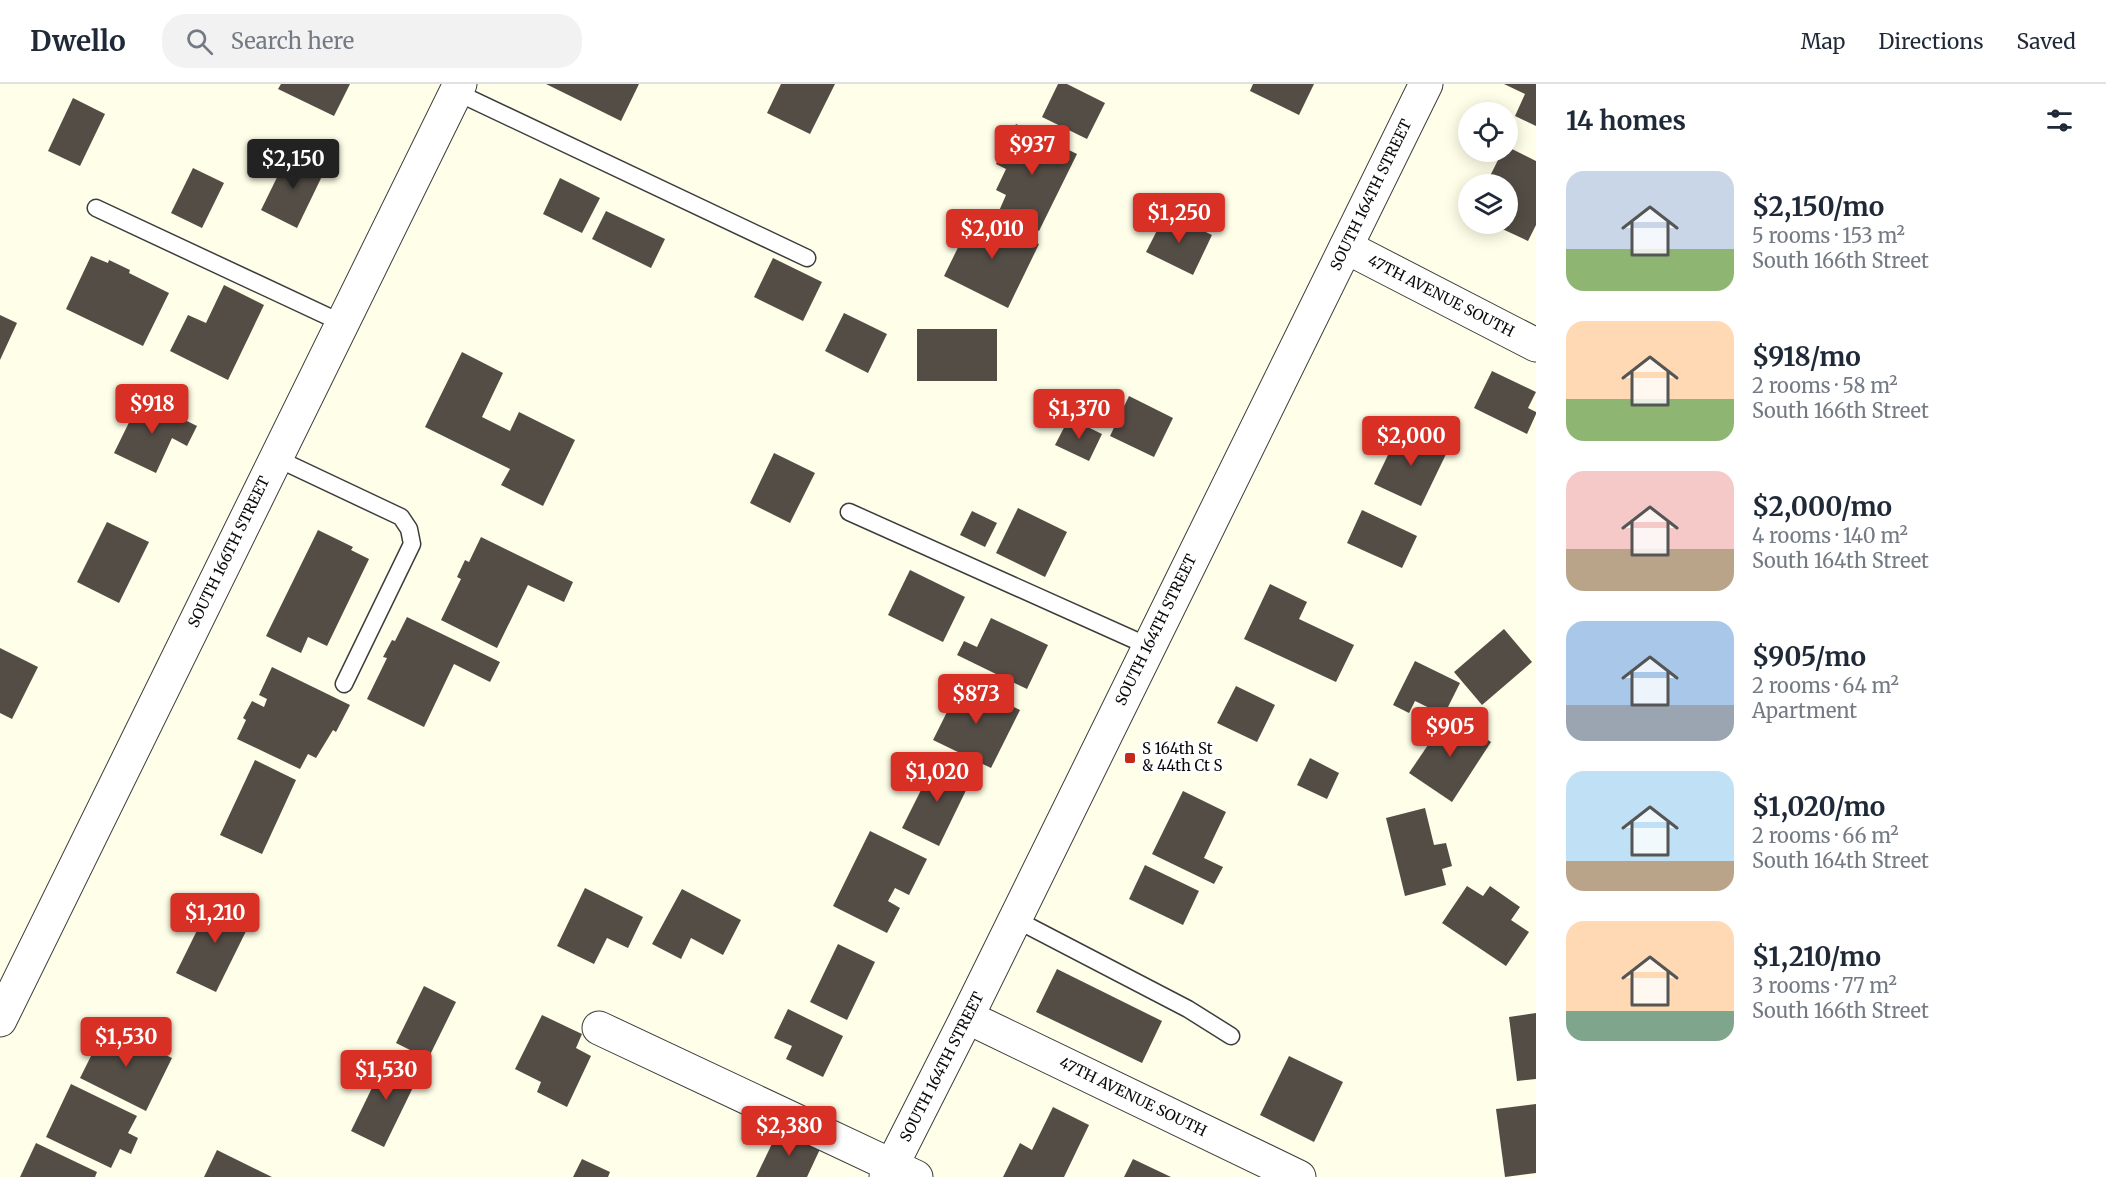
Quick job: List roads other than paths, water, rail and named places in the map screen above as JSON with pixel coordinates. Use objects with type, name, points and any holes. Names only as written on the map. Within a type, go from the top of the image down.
[{"type":"street","name":"SOUTH 164TH STREET","points":[[898,1173],[967,1017],[1426,84]]},
{"type":"street","name":"SOUTH 166TH STREET","points":[[0,1020],[458,88]]},
{"type":"street","name":"47TH AVENUE SOUTH","points":[[1346,247],[1536,345]]},
{"type":"street","name":"47TH AVENUE SOUTH","points":[[967,1017],[1299,1177]]},
{"type":"street","points":[[599,1028],[898,1173]]},
{"type":"lane","points":[[458,88],[807,258]]},
{"type":"lane","points":[[96,208],[342,323]]},
{"type":"lane","points":[[276,458],[401,517],[409,529],[411,544],[344,684]]},
{"type":"lane","points":[[849,512],[1148,646]]},
{"type":"lane","points":[[1015,919],[1188,1009],[1231,1036]]},
{"type":"place","name":"S 164th St & 44th Ct S","points":[[1130,758]]}]
